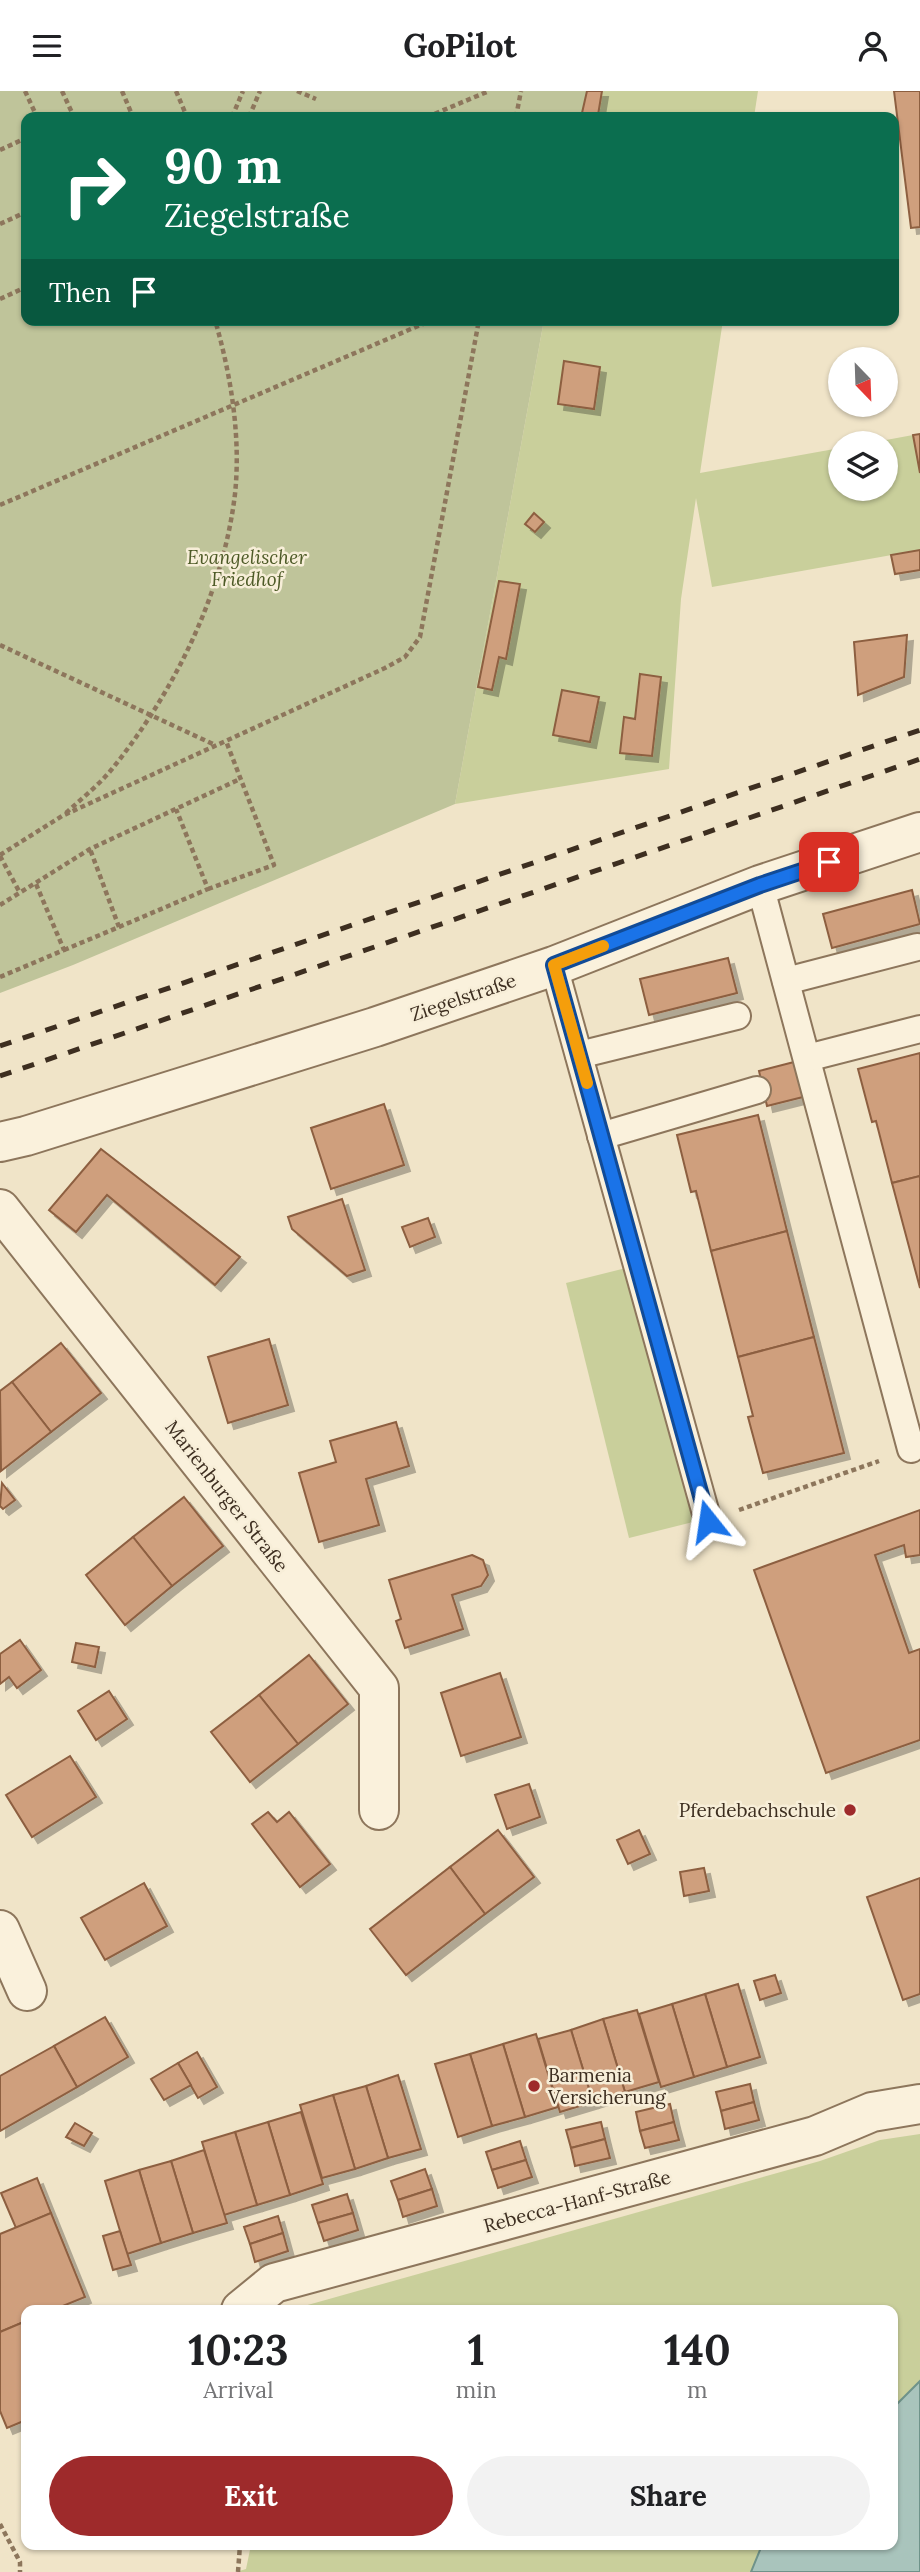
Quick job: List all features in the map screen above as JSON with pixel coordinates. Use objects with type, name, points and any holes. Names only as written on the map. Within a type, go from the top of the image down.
[{"type":"street","name":"Ziegelstraße","points":[[13,1139],[375,1027],[554,965],[760,885],[920,832]]},
{"type":"street","points":[[0,1169],[13,1139]]},
{"type":"street","name":"Marienburger Straße","points":[[0,1209],[379,1688],[379,1810]]},
{"type":"street","points":[[0,1930],[27,1991]]},
{"type":"street","name":"Rebecca-Hanf-Straße","points":[[247,2305],[274,2283],[816,2136],[872,2112],[920,2105]]},
{"type":"lane","points":[[760,885],[911,1449]]},
{"type":"lane","points":[[786,981],[917,947]]},
{"type":"lane","points":[[554,965],[708,1521]]},
{"type":"lane","points":[[579,1055],[737,1016]]},
{"type":"lane","points":[[807,1058],[920,1029]]},
{"type":"lane","points":[[601,1136],[757,1090]]},
{"type":"path","points":[[25,91],[35,112]]},
{"type":"path","points":[[62,91],[72,112]]},
{"type":"path","points":[[122,91],[131,112]]},
{"type":"path","points":[[176,91],[185,112]]},
{"type":"path","points":[[234,112],[243,91]]},
{"type":"path","points":[[252,112],[260,91]]},
{"type":"path","points":[[297,91],[316,99]]},
{"type":"path","points":[[439,112],[489,91]]},
{"type":"path","points":[[517,112],[521,91]]},
{"type":"path","points":[[0,150],[21,140]]},
{"type":"path","points":[[0,224],[21,214]]},
{"type":"path","points":[[0,299],[21,289]]},
{"type":"path","points":[[62,817],[110,771],[151,715],[197,629],[226,543],[235,494],[236,451],[233,405],[216,326]]},
{"type":"path","points":[[0,505],[418,326]]},
{"type":"path","points":[[20,893],[0,856],[62,817],[385,669],[405,657],[421,637],[478,326]]},
{"type":"path","points":[[0,645],[215,745]]},
{"type":"path","points":[[0,977],[208,889],[274,865],[226,741]]},
{"type":"path","points":[[0,905],[90,849],[240,779]]},
{"type":"path","points":[[176,809],[208,889]]},
{"type":"path","points":[[90,849],[119,927]]},
{"type":"path","points":[[36,884],[65,950]]},
{"type":"path","points":[[708,1521],[911,1449]]},
{"type":"path","points":[[0,2524],[20,2562],[20,2572]]},
{"type":"path","points":[[238,2572],[240,2550]]},
{"type":"green space","name":"Evangelischer Friedhof","points":[[0,91],[587,91],[583,112],[21,112],[21,326],[543,326],[455,804],[73,965],[0,993]]},
{"type":"green space","points":[[587,91],[758,91],[755,112],[583,112]]},
{"type":"green space","points":[[543,326],[722,326],[700,473],[828,450],[828,501],[898,501],[898,438],[913,435],[920,473],[920,550],[712,587],[696,498],[681,599],[669,769],[455,804]]},
{"type":"green space","points":[[630,1267],[693,1522],[629,1538],[566,1283]]},
{"type":"green space","points":[[920,2134],[920,2572],[236,2572],[246,2569],[250,2550],[898,2550],[898,2305],[308,2305],[820,2161],[880,2140]]},
{"type":"water","points":[[920,2381],[920,2572],[751,2572],[760,2550],[898,2550],[898,2403]]},
{"type":"building","points":[[587,91],[602,91],[598,112],[582,112]]},
{"type":"building","points":[[894,91],[920,91],[920,227],[911,228],[899,112],[897,112]]},
{"type":"building","points":[[564,361],[600,367],[594,409],[558,404]]},
{"type":"building","points":[[920,434],[920,473],[913,435]]},
{"type":"building","points":[[534,513],[544,522],[535,532],[525,524]]},
{"type":"building","points":[[920,550],[920,570],[895,574],[891,555]]},
{"type":"building","points":[[499,581],[520,584],[506,659],[499,657],[492,690],[478,687]]},
{"type":"building","points":[[907,635],[904,677],[858,695],[854,642]]},
{"type":"building","points":[[640,674],[661,677],[652,756],[620,753],[624,717],[635,719]]},
{"type":"building","points":[[562,690],[599,697],[590,742],[553,735]]},
{"type":"building","points":[[912,890],[920,924],[832,948],[823,914]]},
{"type":"building","points":[[728,958],[737,993],[649,1015],[640,979]]},
{"type":"building","points":[[920,1053],[920,1176],[892,1183],[876,1121],[872,1122],[858,1069]]},
{"type":"building","points":[[794,1062],[803,1097],[767,1106],[759,1071]]},
{"type":"building","points":[[384,1104],[404,1165],[331,1189],[311,1128]]},
{"type":"building","points":[[758,1115],[787,1231],[711,1251],[696,1191],[691,1192],[677,1135]]},
{"type":"building","points":[[101,1149],[240,1257],[215,1285],[107,1195],[76,1232],[49,1210]]},
{"type":"building","points":[[920,1176],[920,1288],[892,1183]]},
{"type":"building","points":[[342,1199],[365,1270],[347,1276],[292,1229],[288,1217]]},
{"type":"building","points":[[428,1218],[435,1237],[410,1247],[402,1227]]},
{"type":"building","points":[[787,1231],[814,1337],[738,1357],[711,1251]]},
{"type":"building","points":[[814,1337],[844,1453],[763,1473],[748,1417],[753,1416],[738,1357]]},
{"type":"building","points":[[269,1339],[288,1405],[228,1423],[208,1357]]},
{"type":"building","points":[[61,1343],[101,1393],[51,1432],[12,1382]]},
{"type":"building","points":[[12,1382],[51,1432],[1,1471],[0,1391]]},
{"type":"building","points":[[396,1422],[409,1466],[366,1479],[379,1525],[319,1542],[299,1473],[336,1462],[330,1441]]},
{"type":"building","points":[[2,1483],[15,1500],[3,1509],[0,1506]]},
{"type":"building","points":[[184,1497],[223,1546],[172,1586],[133,1537]]},
{"type":"building","points":[[920,1510],[920,1555],[906,1557],[904,1545],[875,1555],[909,1653],[920,1649],[920,1740],[826,1773],[754,1570]]},
{"type":"building","points":[[133,1537],[172,1586],[125,1625],[86,1575]]},
{"type":"building","points":[[472,1555],[483,1560],[488,1575],[481,1586],[452,1595],[463,1629],[405,1648],[396,1621],[401,1619],[389,1580]]},
{"type":"building","points":[[20,1640],[41,1670],[17,1688],[9,1677],[0,1684],[0,1654]]},
{"type":"building","points":[[76,1643],[99,1647],[95,1667],[72,1662]]},
{"type":"building","points":[[309,1655],[348,1704],[298,1744],[259,1695]]},
{"type":"building","points":[[500,1673],[521,1737],[461,1756],[441,1693]]},
{"type":"building","points":[[109,1691],[127,1719],[96,1740],[78,1711]]},
{"type":"building","points":[[259,1695],[298,1744],[250,1782],[211,1732]]},
{"type":"building","points":[[70,1756],[96,1797],[32,1837],[6,1795]]},
{"type":"building","points":[[529,1784],[540,1817],[507,1829],[495,1795]]},
{"type":"building","points":[[268,1812],[277,1822],[289,1812],[330,1864],[300,1887],[252,1824]]},
{"type":"building","points":[[498,1830],[534,1877],[485,1914],[450,1867]]},
{"type":"building","points":[[639,1830],[650,1854],[628,1864],[617,1840]]},
{"type":"building","points":[[450,1867],[485,1914],[406,1975],[370,1929]]},
{"type":"building","points":[[704,1868],[709,1891],[684,1896],[680,1872]]},
{"type":"building","points":[[920,1878],[920,1994],[903,2000],[867,1897]]},
{"type":"building","points":[[144,1883],[167,1926],[105,1960],[81,1918]]},
{"type":"building","points":[[775,1975],[781,1993],[760,2000],[754,1981]]},
{"type":"building","points":[[738,1984],[760,2057],[727,2067],[705,1994]]},
{"type":"building","points":[[705,1994],[727,2067],[694,2077],[672,2004]]},
{"type":"building","points":[[672,2004],[694,2077],[661,2087],[639,2014]]},
{"type":"building","points":[[637,2010],[659,2082],[625,2092],[603,2019]]},
{"type":"building","points":[[105,2017],[128,2057],[77,2087],[54,2046]]},
{"type":"building","points":[[603,2019],[625,2092],[593,2102],[571,2030]]},
{"type":"building","points":[[571,2030],[593,2102],[560,2112],[538,2039]]},
{"type":"building","points":[[536,2034],[558,2107],[525,2117],[503,2044]]},
{"type":"building","points":[[503,2044],[525,2117],[492,2126],[470,2054]]},
{"type":"building","points":[[54,2046],[77,2087],[0,2131],[0,2076]]},
{"type":"building","points":[[197,2052],[217,2087],[198,2098],[178,2063]]},
{"type":"building","points":[[470,2054],[492,2126],[458,2137],[435,2064]]},
{"type":"building","points":[[178,2063],[191,2085],[164,2100],[151,2079]]},
{"type":"building","points":[[398,2075],[421,2149],[388,2158],[366,2086]]},
{"type":"building","points":[[750,2084],[754,2102],[721,2111],[716,2092]]},
{"type":"building","points":[[366,2086],[388,2158],[355,2169],[333,2095]]},
{"type":"building","points":[[333,2095],[355,2169],[322,2178],[300,2105]]},
{"type":"building","points":[[754,2102],[759,2120],[725,2129],[721,2111]]},
{"type":"building","points":[[670,2104],[674,2122],[640,2131],[636,2112]]},
{"type":"building","points":[[301,2112],[323,2184],[290,2195],[268,2122]]},
{"type":"building","points":[[268,2122],[290,2195],[257,2205],[235,2132]]},
{"type":"building","points":[[601,2122],[605,2139],[571,2148],[566,2130]]},
{"type":"building","points":[[674,2122],[679,2140],[645,2148],[640,2131]]},
{"type":"building","points":[[75,2123],[92,2133],[84,2146],[66,2137]]},
{"type":"building","points":[[235,2132],[257,2205],[224,2215],[202,2142]]},
{"type":"building","points":[[605,2139],[610,2158],[575,2166],[571,2148]]},
{"type":"building","points":[[520,2141],[526,2160],[492,2170],[486,2152]]},
{"type":"building","points":[[204,2150],[227,2223],[193,2233],[171,2161]]},
{"type":"building","points":[[526,2160],[532,2177],[498,2188],[492,2170]]},
{"type":"building","points":[[171,2161],[193,2233],[161,2243],[139,2170]]},
{"type":"building","points":[[425,2169],[432,2189],[398,2200],[391,2181]]},
{"type":"building","points":[[139,2170],[161,2243],[127,2254],[105,2181]]},
{"type":"building","points":[[37,2178],[51,2213],[16,2228],[1,2193]]},
{"type":"building","points":[[432,2189],[437,2206],[403,2217],[398,2200]]},
{"type":"building","points":[[347,2194],[353,2213],[318,2223],[312,2205]]},
{"type":"building","points":[[51,2213],[85,2297],[65,2305],[21,2305],[21,2323],[0,2332],[0,2234]]},
{"type":"building","points":[[353,2213],[358,2230],[324,2241],[318,2223]]},
{"type":"building","points":[[278,2216],[283,2233],[250,2244],[244,2227]]},
{"type":"building","points":[[120,2231],[131,2265],[113,2270],[103,2236]]},
{"type":"building","points":[[283,2233],[288,2251],[255,2262],[250,2244]]},
{"type":"building","points":[[21,2323],[21,2422],[7,2428],[0,2411],[0,2332]]},
{"type":"railway","points":[[0,1046],[920,730]]},
{"type":"railway","points":[[0,1076],[920,759]]},
{"type":"slow traffic","points":[[587,1083],[554,965],[603,946]]},
{"type":"place","name":"Pferdebachschule","points":[[850,1810]]},
{"type":"place","name":"Barmenia Versicherung","points":[[534,2086]]},
{"type":"route","points":[[708,1521],[554,965],[760,885],[829,862]]}]
